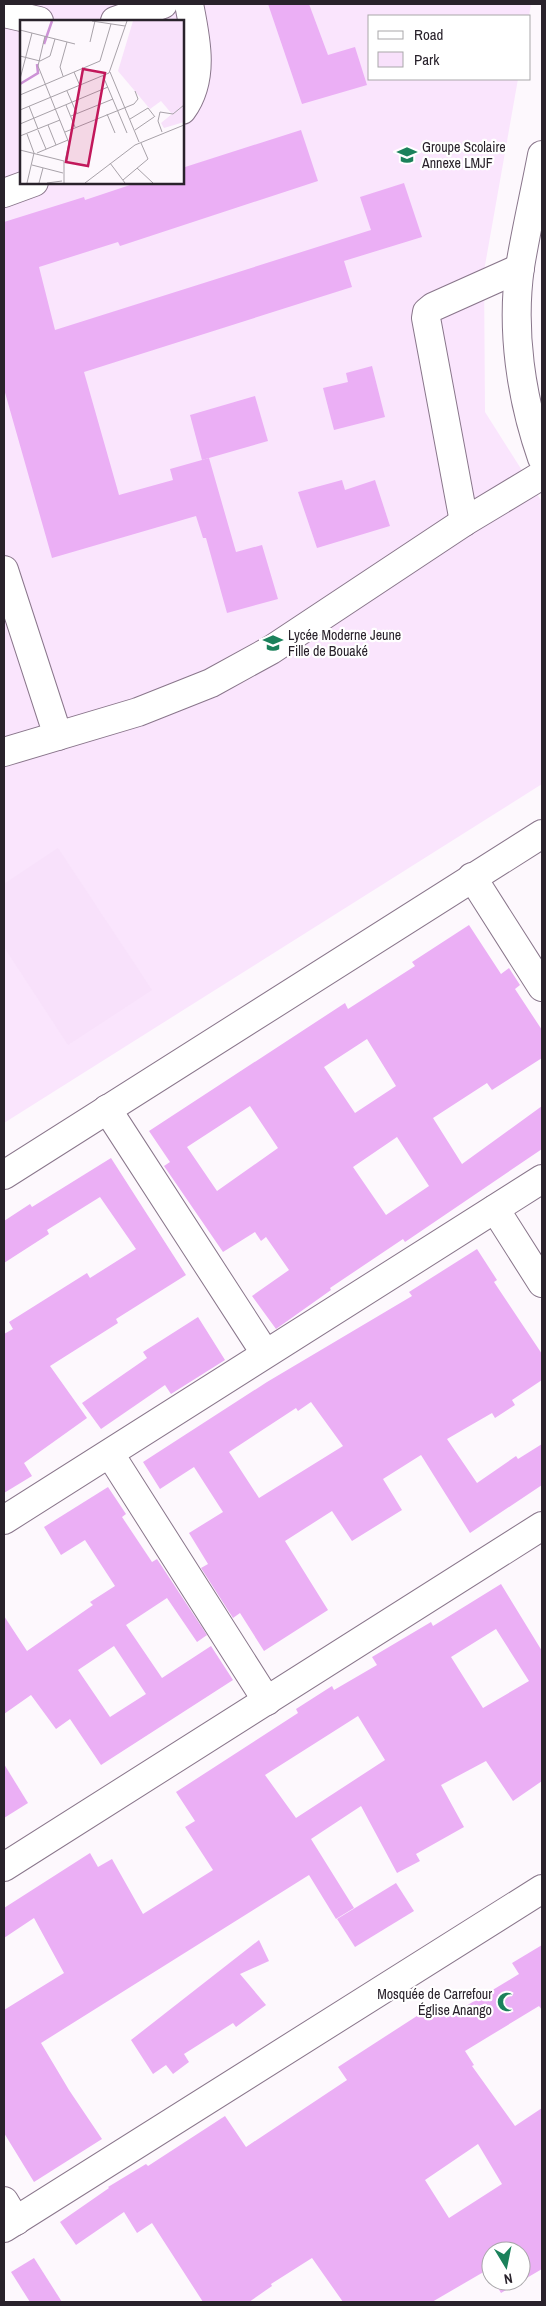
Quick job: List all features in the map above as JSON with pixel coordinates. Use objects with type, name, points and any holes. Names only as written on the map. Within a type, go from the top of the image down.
[{"type":"street","points":[[118,20],[163,4]]},
{"type":"street","points":[[184,107],[193,96],[198,47],[189,4]]},
{"type":"street","points":[[4,13],[35,20]]},
{"type":"street","points":[[542,155],[520,268],[517,339],[533,432],[542,458]]},
{"type":"street","points":[[4,193],[29,184]]},
{"type":"street","points":[[464,522],[426,318],[427,312],[433,307],[520,268]]},
{"type":"street","points":[[4,752],[138,712],[211,683],[271,650],[464,522],[542,475]]},
{"type":"street","points":[[4,570],[58,736]]},
{"type":"street","points":[[4,1174],[542,834]]},
{"type":"street","points":[[472,877],[542,987]]},
{"type":"street","points":[[107,1109],[265,1353]]},
{"type":"street","points":[[4,1520],[542,1179]]},
{"type":"street","points":[[495,1209],[542,1283]]},
{"type":"street","points":[[110,1454],[266,1701]]},
{"type":"street","points":[[4,1867],[542,1526]]},
{"type":"street","points":[[8,2217],[542,1888]]},
{"type":"shaded area","name":"Lycée Moderne Jeune Fille de Bouaké","points":[[4,4],[531,4],[529,15],[368,15],[368,80],[518,80],[484,271],[485,412],[542,502],[542,784],[4,1123]]},
{"type":"green space","points":[[58,848],[152,990],[68,1045],[4,947],[4,884]]},
{"type":"building","points":[[268,4],[309,4],[328,55],[355,47],[367,85],[302,104]]},
{"type":"building","points":[[301,130],[318,181],[120,246],[118,242],[39,267],[55,330],[371,230],[360,197],[404,183],[422,237],[344,261],[352,287],[84,372],[119,495],[173,480],[170,469],[209,458],[236,552],[262,545],[278,599],[227,613],[206,538],[203,538],[196,516],[52,558],[4,389],[4,222],[84,197],[85,200],[133,184],[184,184],[184,167]]},
{"type":"building","points":[[372,366],[385,417],[334,430],[323,388],[348,382],[346,373]]},
{"type":"building","points":[[255,396],[268,441],[202,460],[190,415]]},
{"type":"building","points":[[342,480],[345,490],[375,480],[390,526],[317,548],[298,492]]},
{"type":"building","points":[[469,925],[501,974],[509,968],[520,985],[515,989],[542,1030],[542,1058],[492,1090],[487,1083],[433,1118],[462,1164],[542,1106],[542,1149],[405,1242],[403,1239],[330,1288],[331,1290],[276,1329],[252,1296],[289,1270],[266,1237],[261,1241],[255,1232],[223,1252],[164,1166],[170,1162],[149,1131],[345,1003],[348,1009],[415,966],[412,962]],"holes":[[[367,1039],[396,1086],[355,1113],[324,1067]],[[250,1106],[278,1148],[217,1191],[187,1147]],[[397,1137],[429,1186],[386,1215],[353,1167]]]},
{"type":"building","points":[[111,1158],[186,1275],[116,1319],[118,1323],[50,1366],[87,1418],[24,1463],[32,1476],[4,1493],[4,1334],[13,1329],[9,1322],[87,1273],[90,1278],[136,1249],[100,1197],[47,1230],[49,1234],[4,1263],[4,1221],[30,1204],[32,1207]]},
{"type":"building","points":[[477,1249],[497,1280],[494,1282],[542,1354],[542,1380],[512,1400],[515,1405],[495,1418],[492,1413],[447,1439],[477,1483],[516,1456],[518,1459],[542,1444],[542,1485],[470,1533],[421,1455],[383,1479],[402,1510],[352,1541],[332,1511],[285,1541],[328,1610],[264,1651],[240,1613],[233,1618],[201,1568],[208,1564],[189,1533],[223,1512],[194,1467],[160,1489],[143,1462],[267,1382],[412,1296],[409,1292]],"holes":[[[311,1402],[343,1446],[259,1498],[229,1452],[296,1408],[298,1411]]]},
{"type":"building","points":[[198,1317],[225,1360],[171,1394],[165,1385],[101,1429],[82,1403],[147,1358],[143,1352]]},
{"type":"building","points":[[108,1487],[126,1514],[122,1517],[152,1562],[157,1559],[207,1635],[197,1642],[167,1598],[126,1625],[162,1678],[211,1646],[233,1680],[101,1765],[70,1719],[56,1729],[31,1695],[4,1714],[4,1616],[27,1651],[93,1605],[90,1602],[115,1586],[85,1540],[61,1555],[44,1527]],"holes":[[[114,1646],[146,1694],[110,1717],[78,1670]]]},
{"type":"building","points":[[501,1584],[542,1651],[542,1781],[513,1801],[486,1761],[441,1785],[464,1827],[416,1854],[420,1861],[397,1873],[361,1806],[311,1839],[354,1908],[336,1919],[309,1875],[41,2043],[69,2090],[102,2139],[34,2182],[4,2133],[4,2010],[64,1973],[34,1918],[4,1938],[4,1908],[90,1853],[98,1867],[112,1859],[143,1914],[213,1870],[185,1827],[195,1821],[176,1792],[298,1713],[296,1709],[332,1686],[334,1690],[377,1665],[372,1657],[431,1622],[433,1626]],"holes":[[[496,1629],[529,1681],[483,1708],[451,1657]],[[358,1716],[385,1760],[296,1818],[265,1775]]]},
{"type":"building","points":[[4,1764],[28,1803],[4,1818]]},
{"type":"building","points":[[396,1883],[414,1911],[355,1947],[337,1919]]},
{"type":"building","points":[[259,1940],[269,1961],[240,1974],[266,2005],[236,2027],[233,2023],[184,2054],[189,2062],[173,2074],[166,2065],[153,2074],[131,2040]]},
{"type":"building","points":[[542,1945],[542,2010],[539,2006],[465,2051],[474,2065],[472,2066],[515,2126],[542,2108],[542,2269],[531,2275],[531,2241],[481,2241],[481,2273],[432,2302],[343,2302],[312,2258],[271,2284],[272,2286],[249,2302],[203,2302],[152,2223],[137,2233],[124,2212],[76,2245],[60,2222],[108,2187],[146,2164],[148,2166],[225,2116],[246,2147],[347,2080],[338,2067],[437,2003],[446,2018],[519,1974],[512,1963]],"holes":[[[478,2144],[502,2184],[449,2218],[425,2180]]]},
{"type":"building","points":[[34,2258],[62,2302],[30,2302],[11,2272]]},
{"type":"place","name":"Groupe Scolaire Annexe LMJF","points":[[407,155]]},
{"type":"place","name":"Lycée Moderne Jeune Fille de Bouaké","points":[[273,643]]},
{"type":"place","name":"Mosquée de Carrefour Église Anango","points":[[507,2002]]}]
